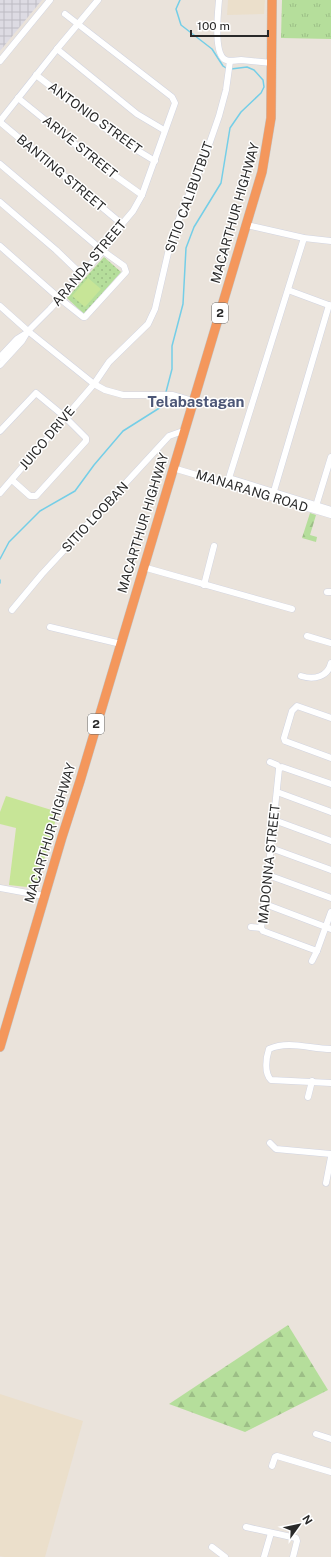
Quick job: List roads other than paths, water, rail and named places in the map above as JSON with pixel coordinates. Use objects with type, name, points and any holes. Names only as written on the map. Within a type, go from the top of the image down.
[{"type":"highway","name":"MACARTHUR HIGHWAY","points":[[0,1047],[262,172],[270,132],[272,0]]},
{"type":"street","points":[[0,61],[50,0]]},
{"type":"street","points":[[0,122],[36,74],[98,0]]},
{"type":"street","points":[[219,0],[218,52],[230,63],[239,60],[272,63]]},
{"type":"street","name":"ARANDA STREET","points":[[0,357],[17,339],[27,332],[50,309],[103,251],[133,211],[142,195],[164,130],[175,103],[172,97],[65,14]]},
{"type":"street","points":[[57,49],[128,108],[164,130]]},
{"type":"street","name":"SITIO CALIBUTBUT","points":[[94,384],[109,362],[148,324],[153,314],[161,287],[168,253],[181,213],[203,162],[219,116],[226,90],[230,63]]},
{"type":"street","name":"ANTONIO STREET","points":[[36,74],[122,141],[155,160]]},
{"type":"street","name":"ARIVE STREET","points":[[18,98],[106,170],[142,195]]},
{"type":"street","name":"BANTING STREET","points":[[0,122],[122,224]]},
{"type":"street","points":[[0,164],[103,251],[124,266],[126,272],[85,317],[81,316],[59,298],[0,246]]},
{"type":"street","points":[[0,202],[56,250],[81,274]]},
{"type":"street","points":[[247,225],[304,238],[331,241]]},
{"type":"street","points":[[304,238],[229,478],[331,510]]},
{"type":"street","points":[[274,492],[330,305],[288,290]]},
{"type":"street","points":[[0,306],[27,332],[94,384],[105,390],[123,395],[173,395],[193,401]]},
{"type":"street","name":"ARANDA STREET","points":[[0,365],[22,341],[27,332]]},
{"type":"street","name":"JUICO DRIVE","points":[[0,493],[94,384]]},
{"type":"street","points":[[0,431],[35,392],[86,437],[86,441],[36,496],[30,496],[12,480]]},
{"type":"street","name":"SITIO LOOBAN","points":[[12,610],[42,574],[169,436],[184,431]]},
{"type":"street","points":[[316,506],[331,457]]},
{"type":"street","name":"MANARANG ROAD","points":[[173,468],[331,515]]},
{"type":"street","points":[[204,585],[214,546]]},
{"type":"street","points":[[143,567],[292,609]]},
{"type":"street","points":[[50,627],[121,644]]},
{"type":"street","points":[[307,636],[331,643]]},
{"type":"street","points":[[301,676],[310,678],[320,676],[328,672],[331,666]]},
{"type":"street","points":[[331,718],[297,706],[294,708],[284,738],[285,741],[331,758]]},
{"type":"street","points":[[270,762],[277,765],[279,769],[282,766],[331,784]]},
{"type":"street","name":"MADONNA STREET","points":[[279,769],[265,904],[261,928],[267,932],[317,951]]},
{"type":"street","points":[[277,792],[331,812]]},
{"type":"street","points":[[274,820],[331,841]]},
{"type":"street","points":[[271,848],[331,870]]},
{"type":"street","points":[[268,876],[331,898]]},
{"type":"street","points":[[0,888],[44,896]]},
{"type":"street","points":[[265,904],[328,928]]},
{"type":"street","points":[[312,962],[328,928],[331,912]]},
{"type":"street","points":[[251,927],[261,928]]},
{"type":"street","points":[[331,1049],[299,1045],[277,1046],[269,1049],[267,1065],[268,1078],[271,1080],[331,1083]]},
{"type":"street","points":[[308,1097],[312,1081]]},
{"type":"street","points":[[270,1143],[276,1149],[331,1155],[326,1183]]},
{"type":"street","points":[[316,1434],[331,1439]]},
{"type":"street","points":[[272,1466],[275,1457],[277,1456],[331,1472]]},
{"type":"street","points":[[246,1527],[296,1538],[297,1541],[292,1557]]},
{"type":"street","points":[[264,1557],[271,1533]]},
{"type":"street","points":[[212,1547],[225,1557]]},
{"type":"waterway","points":[[180,0],[176,9],[181,25],[212,49],[223,66],[226,68]]},
{"type":"waterway","points":[[166,392],[172,369],[172,346],[183,304],[186,248],[194,227],[221,183],[230,128],[241,112],[261,93],[264,87],[263,80],[254,70],[247,67],[231,69]]},
{"type":"waterway","points":[[0,559],[9,542],[40,511],[75,491],[94,465],[123,431],[161,407],[164,398]]},
{"type":"district","name":"Telabastagan","points":[[196,401]]}]
